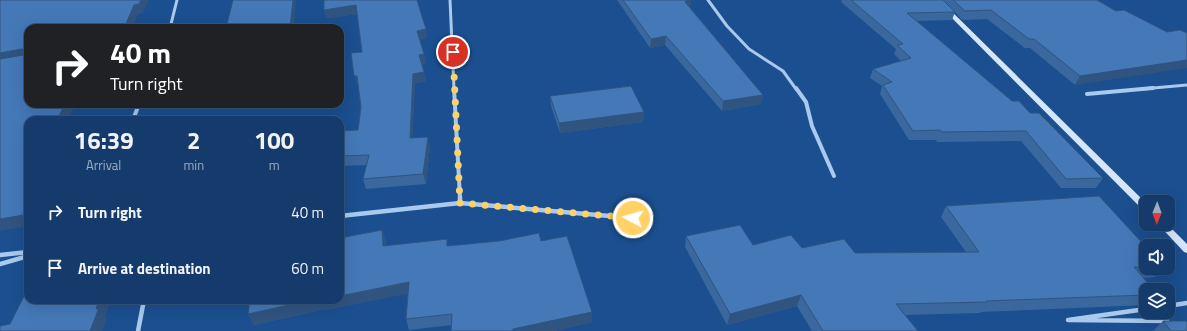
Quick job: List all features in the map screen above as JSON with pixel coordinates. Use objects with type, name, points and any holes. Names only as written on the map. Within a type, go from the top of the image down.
[{"type":"street","points":[[171,24],[177,0]]},
{"type":"street","points":[[450,0],[460,203]]},
{"type":"street","points":[[708,0],[727,26],[749,49],[783,71],[806,102],[812,126],[834,176]]},
{"type":"street","points":[[937,0],[1139,201]]},
{"type":"street","points":[[1087,94],[1187,85]]},
{"type":"street","points":[[344,216],[460,203],[633,218]]},
{"type":"street","points":[[1169,231],[1187,250]]},
{"type":"street","points":[[0,255],[24,252]]},
{"type":"street","points":[[0,264],[24,257]]},
{"type":"street","points":[[1175,305],[1187,303]]},
{"type":"street","points":[[138,331],[143,304]]},
{"type":"street","points":[[1139,310],[1068,320],[1174,322]]},
{"type":"building","points":[[0,0],[141,0],[139,4],[134,5],[126,24],[24,24],[24,51],[22,49],[0,53]]},
{"type":"building","points":[[233,0],[293,0],[290,24],[227,24]]},
{"type":"building","points":[[324,0],[417,0],[426,29],[417,31],[424,54],[419,55],[424,72],[413,74],[410,138],[428,137],[423,174],[363,179],[369,155],[344,156],[344,131],[358,130],[361,107],[357,76],[354,76],[351,53],[362,52],[356,5],[324,10]]},
{"type":"building","points":[[623,0],[687,0],[685,2],[763,95],[723,101],[666,36],[651,39]]},
{"type":"building","points":[[851,0],[943,0],[955,12],[907,13],[1012,101],[1019,101],[1030,113],[1039,113],[1103,178],[1066,179],[1026,131],[913,131],[883,85],[892,82],[873,69],[911,58],[897,45],[903,44]]},
{"type":"building","points":[[953,0],[1097,0],[1116,11],[1124,10],[1167,32],[1180,30],[1187,33],[1187,60],[1080,76],[1034,39],[1029,39],[991,10],[965,11]]},
{"type":"building","points":[[24,54],[24,108],[63,108],[59,116],[24,116],[24,213],[23,215],[0,219],[0,59],[23,55]]},
{"type":"building","points":[[631,86],[644,112],[559,123],[550,96]]},
{"type":"building","points":[[1099,196],[1139,239],[1139,267],[1134,267],[1139,275],[1141,275],[1148,283],[1139,283],[1139,295],[986,301],[987,302],[896,304],[918,331],[823,331],[801,295],[730,314],[686,236],[740,225],[753,245],[791,235],[802,248],[844,239],[855,253],[979,252],[946,206]]},
{"type":"building","points":[[382,230],[383,246],[447,239],[447,246],[499,241],[539,233],[541,241],[567,236],[592,312],[513,329],[512,331],[451,331],[452,314],[406,319],[409,282],[344,295],[344,237]]},
{"type":"building","points":[[24,296],[24,304],[98,304],[96,309],[99,308],[90,331],[0,331],[0,326],[10,324]]},
{"type":"building","points":[[249,304],[294,304],[248,314]]},
{"type":"building","points":[[1163,321],[1187,321],[1187,331],[1171,331]]},
{"type":"route","points":[[453,52],[460,203],[578,212],[633,218]]}]
